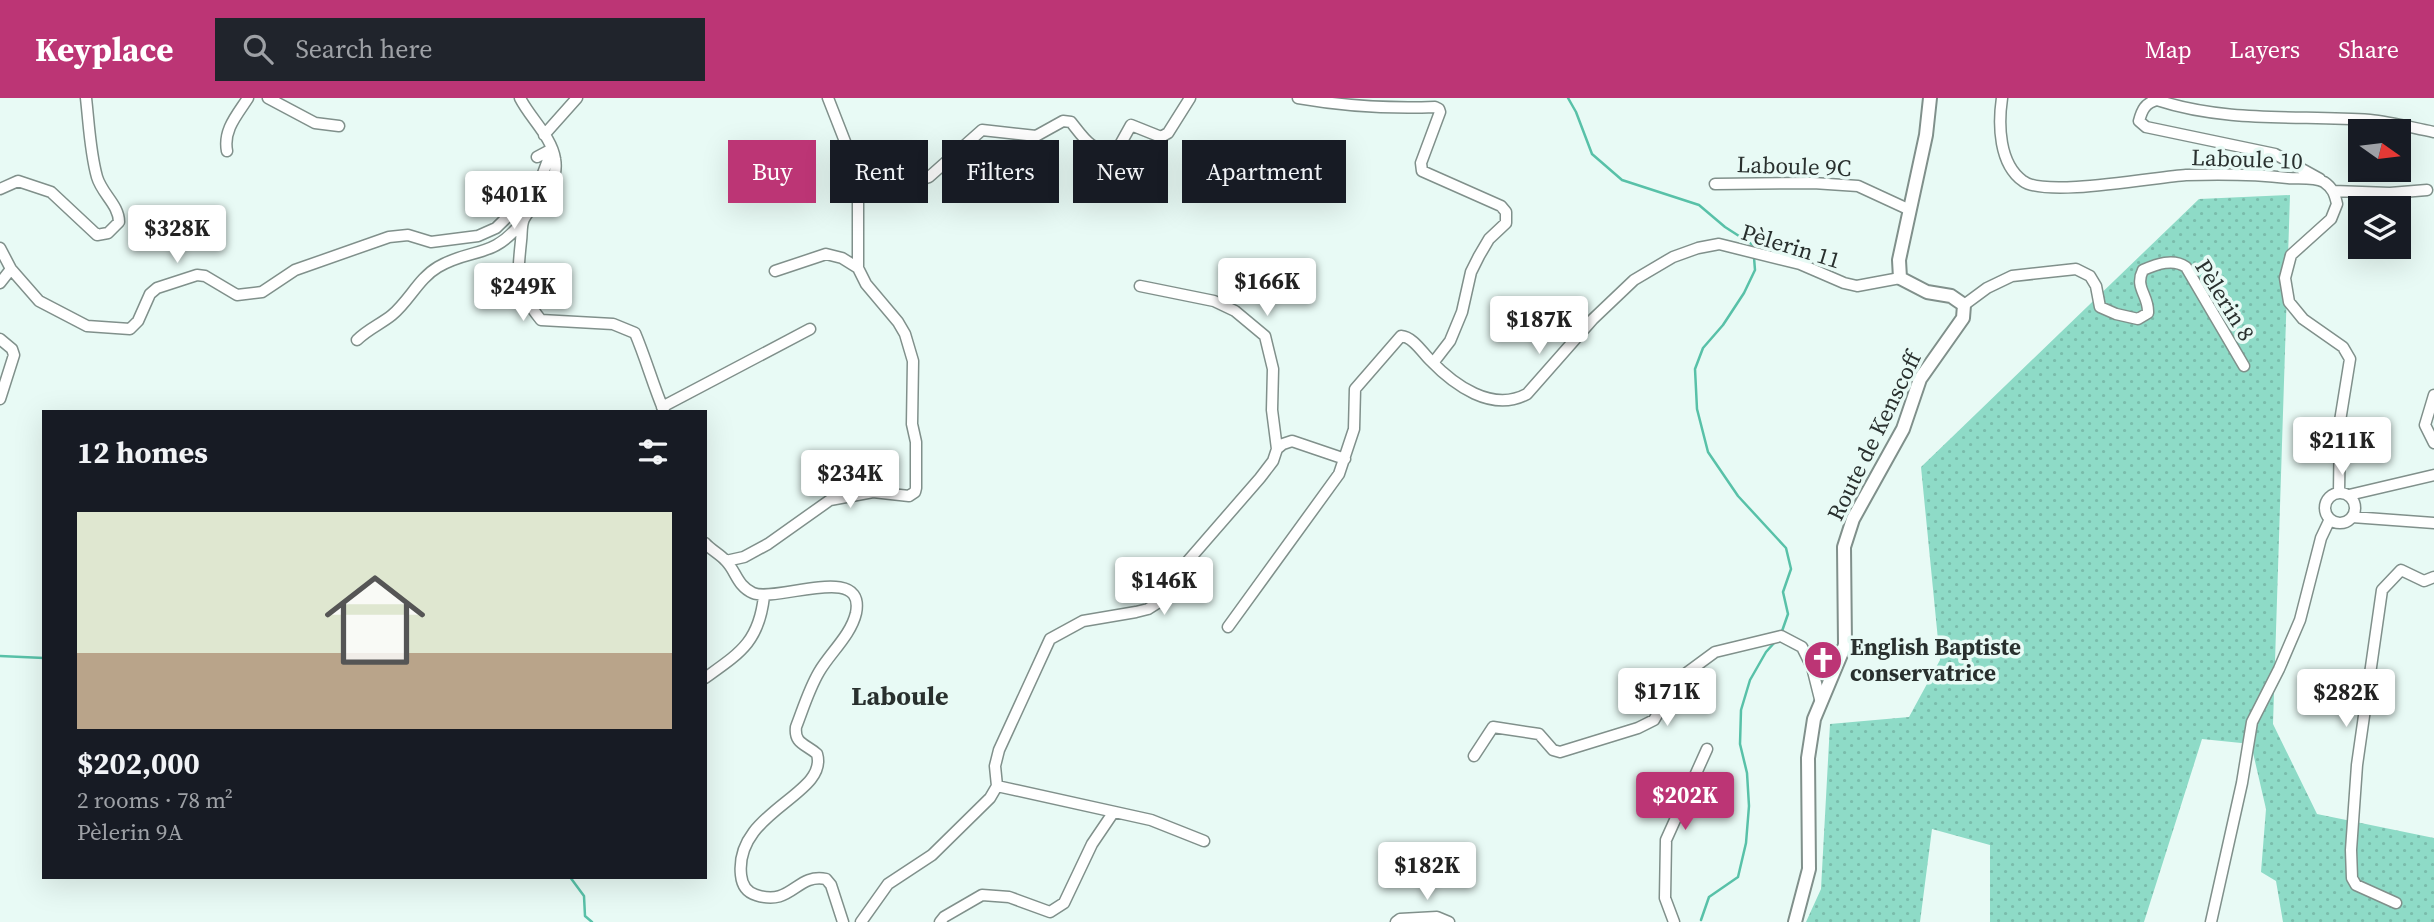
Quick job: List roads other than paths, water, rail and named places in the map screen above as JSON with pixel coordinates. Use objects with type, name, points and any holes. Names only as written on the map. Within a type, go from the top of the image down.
[{"type":"main road","points":[[1930,98],[1926,135],[1899,260],[1899,278],[1927,292],[1951,296],[1964,305]]},
{"type":"main road","name":"Route de Kenscoff","points":[[1795,922],[1809,869],[1808,758],[1814,719],[1846,645],[1844,547],[1853,519],[1903,429],[1920,379],[1963,318],[1964,305]]},
{"type":"street","points":[[0,189],[18,181],[51,192],[97,235],[108,233],[119,222],[119,213],[97,179],[86,98]]},
{"type":"street","points":[[227,151],[226,135],[248,98]]},
{"type":"street","points":[[268,98],[315,123],[339,126]]},
{"type":"street","points":[[358,340],[367,330],[393,314],[433,270],[505,241],[550,186],[555,173],[552,149],[520,98]]},
{"type":"street","points":[[544,135],[577,98]]},
{"type":"street","points":[[828,98],[844,140]]},
{"type":"street","points":[[928,177],[982,130],[1036,136],[1063,121],[1071,122],[1086,142],[1098,151],[1116,152],[1131,125],[1161,137],[1168,133],[1190,98]]},
{"type":"street","points":[[1298,98],[1344,106],[1439,109],[1432,139],[1421,163],[1422,171],[1501,206],[1506,212],[1506,223],[1489,239],[1471,272],[1462,312],[1450,341],[1433,363]]},
{"type":"street","name":"Laboule 10","points":[[2002,98],[2002,141],[2008,167],[2025,184],[2051,187],[2088,186],[2184,175],[2269,176],[2323,181],[2333,191]]},
{"type":"street","points":[[2323,181],[2274,154],[2146,127],[2139,121],[2142,111],[2148,102],[2157,100],[2216,114],[2262,118],[2372,120],[2434,132]]},
{"type":"street","points":[[537,157],[552,149]]},
{"type":"street","points":[[0,248],[11,269],[39,301],[87,326],[130,329],[138,321],[150,294],[157,288],[197,275],[205,276],[237,295],[262,292],[295,270],[362,245],[401,234],[431,242],[478,236],[496,228],[538,187],[552,149]]},
{"type":"street","name":"Laboule 9C","points":[[1715,184],[1813,183],[1858,186],[1910,210]]},
{"type":"street","points":[[2352,517],[2354,503],[2344,494],[2340,421],[2350,359],[2343,347],[2303,319],[2289,302],[2285,278],[2291,255],[2331,219],[2337,204],[2333,191],[2390,193],[2427,190]]},
{"type":"street","points":[[858,203],[858,268]]},
{"type":"street","points":[[523,221],[517,274],[525,300],[541,320],[613,324],[635,333],[663,409],[810,328]]},
{"type":"street","name":"Pèlerin 11","points":[[1345,459],[1354,429],[1355,389],[1401,336],[1409,338],[1459,385],[1485,398],[1515,401],[1527,394],[1593,319],[1634,280],[1673,257],[1699,248],[1719,244],[1800,264],[1857,286],[1899,278]]},
{"type":"street","points":[[726,561],[744,557],[768,544],[830,499],[873,492],[905,497],[912,495],[917,479],[916,442],[912,424],[914,373],[910,349],[898,322],[871,290],[858,268],[842,258],[826,254],[775,271]]},
{"type":"street","name":"Pèlerin 8","points":[[1964,305],[1987,288],[2012,276],[2076,269],[2090,276],[2096,286],[2100,307],[2138,319],[2148,313],[2149,308],[2139,284],[2143,270],[2179,262],[2186,267],[2244,366]]},
{"type":"street","points":[[0,283],[11,269]]},
{"type":"street","points":[[861,922],[888,884],[932,855],[990,798],[996,786],[995,766],[999,750],[1050,639],[1083,621],[1148,609],[1159,602],[1195,552],[1273,460],[1277,449],[1272,410],[1273,369],[1265,336],[1235,311],[1214,301],[1140,286]]},
{"type":"street","points":[[0,339],[12,349],[14,355],[0,399]]},
{"type":"street","points":[[2434,395],[2425,425],[2434,443]]},
{"type":"street","points":[[1228,627],[1328,490],[1345,459],[1292,441],[1277,449]]},
{"type":"street","points":[[2434,475],[2330,497],[2325,506],[2330,519],[2339,523],[2352,517],[2434,523]]},
{"type":"street","points":[[2211,922],[2242,783],[2252,722],[2280,669],[2300,620],[2321,538],[2330,519]]},
{"type":"street","points":[[707,545],[726,561],[736,579],[745,587],[764,596],[832,586],[843,588],[852,594],[856,602],[856,613],[851,625],[818,673],[796,727],[795,736],[798,742],[817,754],[817,765],[800,792],[752,831],[742,854],[741,877],[749,892],[768,898],[787,894],[805,881],[826,879],[831,885],[843,922]]},
{"type":"street","points":[[2396,903],[2361,889],[2352,878],[2351,850],[2357,765],[2382,590],[2401,570],[2424,581],[2434,577]]},
{"type":"street","points":[[707,677],[738,654],[754,634],[762,617],[764,596]]},
{"type":"street","points":[[1474,756],[1493,727],[1539,734],[1553,750],[1560,752],[1638,728],[1654,720],[1677,680],[1715,652],[1781,636],[1801,647],[1812,667],[1822,704]]},
{"type":"street","points":[[1674,922],[1665,898],[1666,840],[1707,749]]},
{"type":"street","points":[[996,786],[1151,820],[1204,841]]},
{"type":"street","points":[[940,922],[982,895],[1009,897],[1050,912],[1064,903],[1092,844],[1113,813]]},
{"type":"street","points":[[1396,922],[1400,919],[1437,917],[1449,922]]},
{"type":"waterway","points":[[1568,98],[1592,154],[1622,180],[1699,205],[1725,227],[1753,245],[1755,270],[1723,325],[1703,348],[1695,369],[1697,409],[1708,452],[1738,496],[1786,548],[1791,569],[1783,592],[1788,614],[1781,634]]},
{"type":"waterway","points":[[1701,920],[1709,897],[1738,877],[1746,843],[1749,806],[1747,773],[1740,744],[1741,710],[1750,680],[1775,642]]},
{"type":"waterway","points":[[0,656],[42,658]]},
{"type":"waterway","points":[[571,879],[584,896],[585,916],[592,922]]},
{"type":"place","name":"English Baptiste conservatrice","points":[[1823,660]]},
{"type":"district","name":"Laboule","points":[[900,696]]}]
